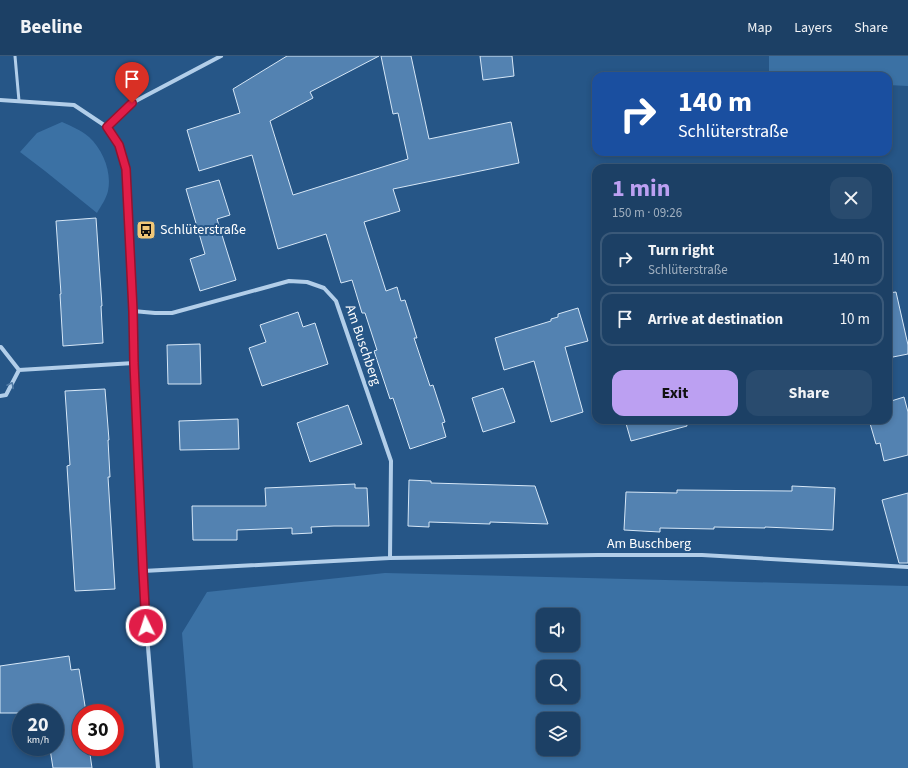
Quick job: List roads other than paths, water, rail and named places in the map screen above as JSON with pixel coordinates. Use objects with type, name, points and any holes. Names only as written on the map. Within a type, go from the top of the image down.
[{"type":"street","points":[[107,127],[132,103],[221,56]]},
{"type":"street","points":[[0,100],[74,105],[107,127],[119,145],[126,169],[145,611],[158,768]]},
{"type":"street","name":"Am Buschberg","points":[[133,311],[172,313],[289,281],[307,282],[324,288],[336,301],[391,461],[390,558]]},
{"type":"street","points":[[0,347],[18,370]]},
{"type":"street","points":[[18,370],[134,363]]},
{"type":"street","points":[[0,396],[6,395],[18,370]]},
{"type":"street","name":"Am Buschberg","points":[[143,571],[390,558],[598,555],[702,555],[908,567]]},
{"type":"lane","points":[[15,56],[20,102]]},
{"type":"place","name":"Schlüterstraße","points":[[146,230]]}]
